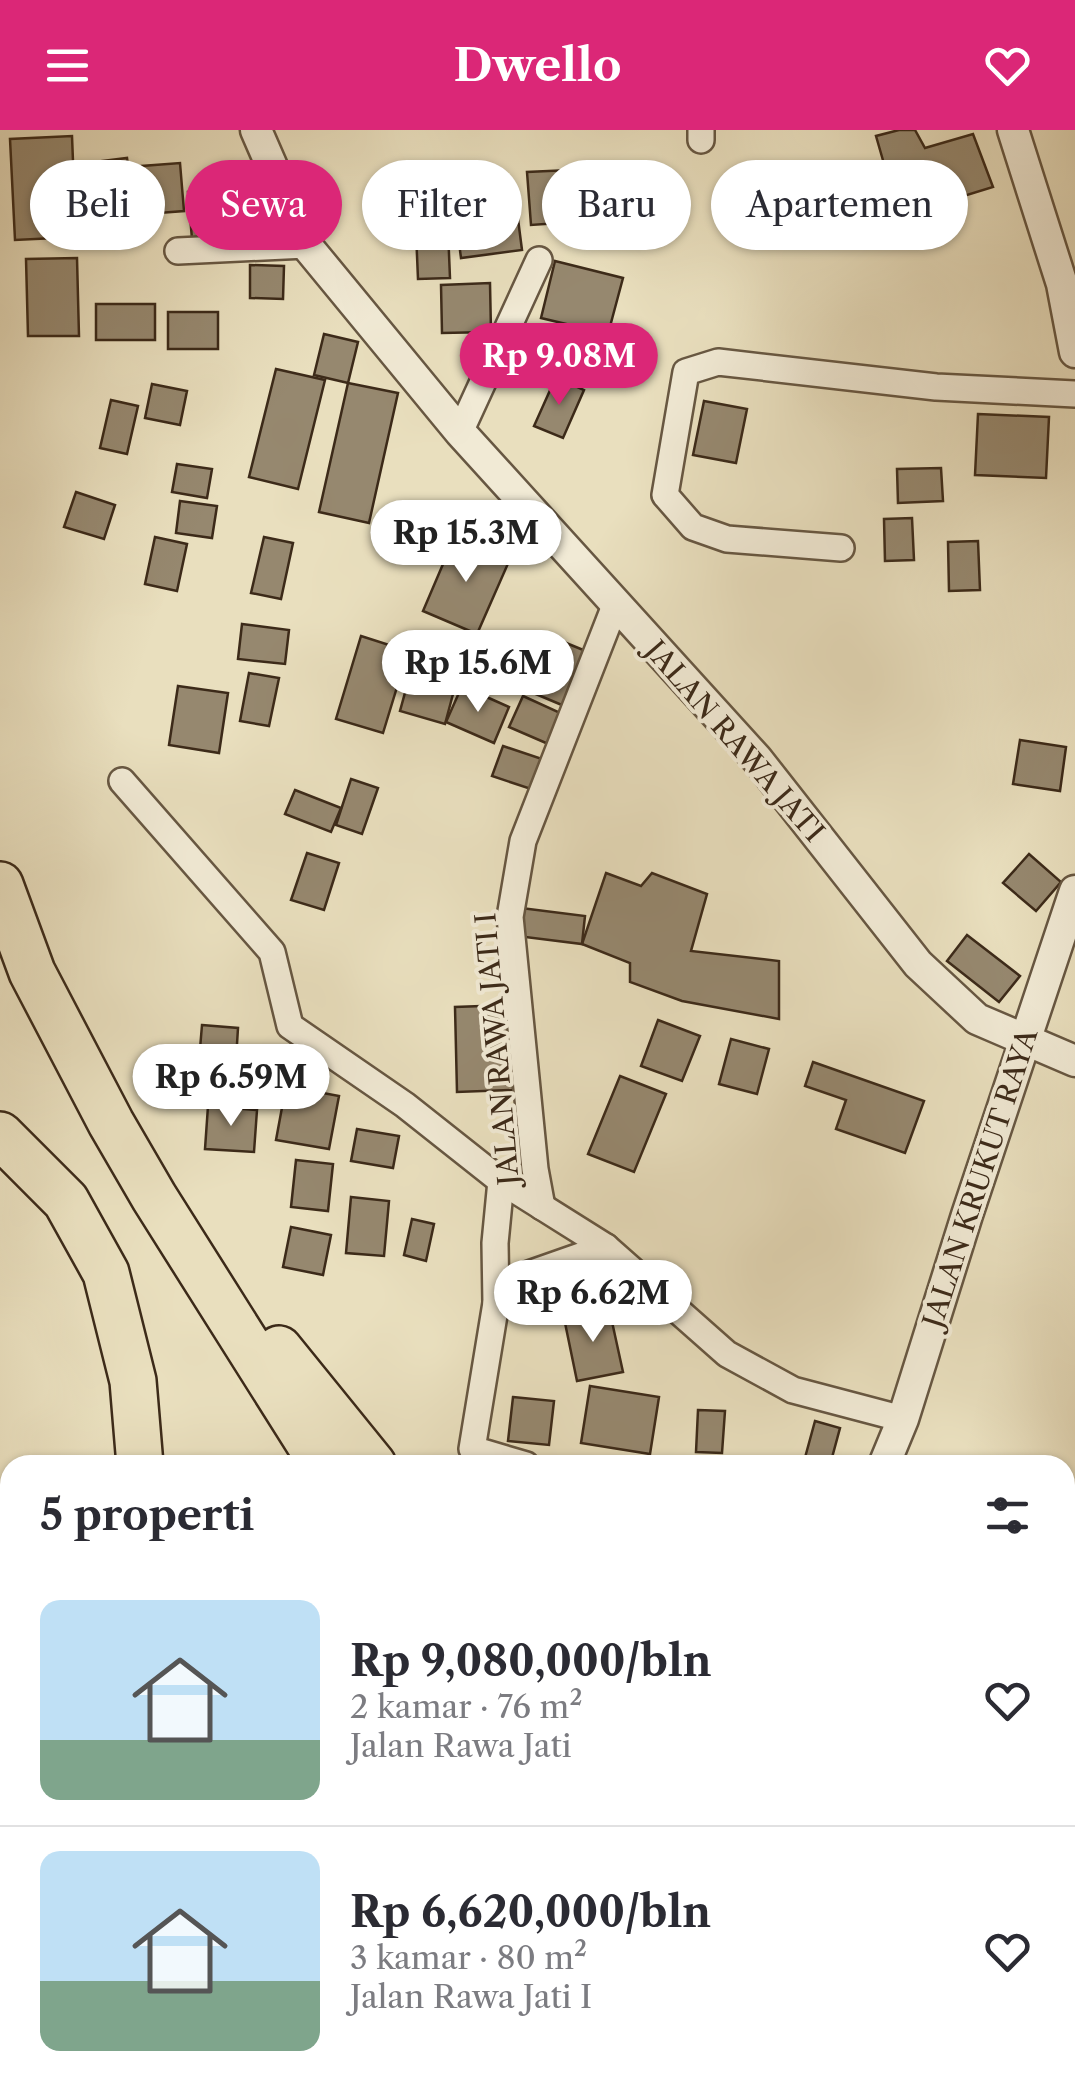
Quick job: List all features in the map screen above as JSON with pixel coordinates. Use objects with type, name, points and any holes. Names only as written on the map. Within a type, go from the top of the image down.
[{"type":"highway","points":[[0,885],[32,972],[110,1123],[317,1455]]},
{"type":"highway","points":[[0,1135],[66,1201],[106,1273],[133,1381],[139,1455]]},
{"type":"highway","points":[[154,1197],[365,1455]]},
{"type":"street","name":"JALAN RAWA JATI","points":[[256,130],[269,160]]},
{"type":"street","points":[[1013,130],[1062,284],[1075,352]]},
{"type":"street","points":[[178,251],[199,250]]},
{"type":"street","name":"JALAN RAWA JATI","points":[[310,250],[460,432],[756,759],[918,964],[977,1019],[1067,1057]]},
{"type":"street","points":[[460,432],[539,260]]},
{"type":"street","points":[[840,548],[727,539],[694,527],[665,495],[686,372],[718,362],[936,388],[1075,394]]},
{"type":"street","name":"JALAN RAWA JATI I","points":[[542,1207],[510,917],[523,841],[616,603]]},
{"type":"street","points":[[122,781],[272,952],[290,1026],[405,1104],[500,1181],[606,1247],[727,1354],[793,1390],[903,1419]]},
{"type":"street","name":"JALAN KRUKUT RAYA","points":[[888,1455],[1075,891]]},
{"type":"street","points":[[492,1455],[472,1449],[496,1303],[500,1181]]},
{"type":"street","points":[[496,1303],[529,1274],[606,1247]]},
{"type":"building","points":[[915,130],[925,148],[973,134],[993,187],[968,195],[968,160],[883,160],[876,136]]},
{"type":"building","points":[[72,136],[73,160],[30,160],[30,239],[15,240],[10,139]]},
{"type":"building","points":[[180,163],[184,211],[165,212],[165,164]]},
{"type":"building","points":[[542,171],[542,224],[531,225],[527,172]]},
{"type":"building","points":[[417,250],[449,250],[450,278],[418,279]]},
{"type":"building","points":[[460,250],[522,250],[461,258]]},
{"type":"building","points":[[77,258],[79,336],[28,336],[26,259]]},
{"type":"building","points":[[555,261],[623,278],[608,334],[541,318]]},
{"type":"building","points":[[250,265],[284,266],[283,299],[250,298]]},
{"type":"building","points":[[490,283],[491,332],[442,333],[441,285]]},
{"type":"building","points":[[96,304],[155,304],[155,340],[96,340]]},
{"type":"building","points":[[168,312],[218,312],[218,349],[168,349]]},
{"type":"building","points":[[324,334],[358,342],[348,383],[314,375]]},
{"type":"building","points":[[276,369],[325,380],[298,489],[249,477]]},
{"type":"building","points":[[556,377],[584,390],[563,438],[534,426]]},
{"type":"building","points":[[348,383],[398,393],[369,523],[319,512]]},
{"type":"building","points":[[152,384],[187,391],[180,425],[145,418]]},
{"type":"building","points":[[111,400],[138,406],[127,454],[100,448]]},
{"type":"building","points":[[704,401],[747,409],[736,463],[693,455]]},
{"type":"building","points":[[978,414],[1049,417],[1046,478],[975,475]]},
{"type":"building","points":[[177,464],[212,469],[207,498],[172,492]]},
{"type":"building","points":[[941,468],[943,501],[898,503],[897,469]]},
{"type":"building","points":[[76,492],[115,505],[104,539],[64,527]]},
{"type":"building","points":[[180,501],[217,506],[212,538],[176,533]]},
{"type":"building","points":[[912,518],[914,560],[885,561],[884,519]]},
{"type":"building","points":[[455,536],[510,559],[477,634],[423,611]]},
{"type":"building","points":[[155,537],[187,544],[177,591],[145,584]]},
{"type":"building","points":[[264,537],[293,543],[281,599],[251,593]]},
{"type":"building","points":[[978,541],[980,590],[949,591],[948,542]]},
{"type":"building","points":[[242,624],[289,630],[285,664],[238,659]]},
{"type":"building","points":[[361,636],[408,651],[383,733],[336,719]]},
{"type":"building","points":[[554,638],[593,654],[569,708],[531,692]]},
{"type":"building","points":[[411,671],[456,683],[445,724],[400,711]]},
{"type":"building","points":[[249,673],[279,678],[269,726],[240,721]]},
{"type":"building","points":[[178,686],[228,693],[219,753],[169,745]]},
{"type":"building","points":[[462,686],[509,707],[494,743],[446,722]]},
{"type":"building","points":[[523,696],[567,716],[553,746],[509,727]]},
{"type":"building","points":[[1020,740],[1066,747],[1060,791],[1013,784]]},
{"type":"building","points":[[503,746],[548,761],[537,791],[492,776]]},
{"type":"building","points":[[351,779],[378,788],[362,834],[336,825]]},
{"type":"building","points":[[295,790],[341,808],[331,832],[285,814]]},
{"type":"building","points":[[307,853],[339,863],[324,910],[291,900]]},
{"type":"building","points":[[1029,854],[1061,882],[1036,911],[1003,883]]},
{"type":"building","points":[[606,873],[641,886],[652,873],[707,894],[691,951],[779,961],[779,1019],[682,1001],[630,982],[630,963],[582,944]]},
{"type":"building","points":[[521,908],[585,916],[582,944],[517,936]]},
{"type":"building","points":[[967,935],[1020,976],[999,1002],[947,961]]},
{"type":"building","points":[[511,1005],[513,1090],[457,1092],[455,1007]]},
{"type":"building","points":[[658,1020],[700,1036],[682,1081],[641,1066]]},
{"type":"building","points":[[202,1025],[238,1028],[235,1076],[198,1073]]},
{"type":"building","points":[[731,1039],[769,1049],[757,1094],[719,1084]]},
{"type":"building","points":[[813,1062],[924,1101],[905,1153],[836,1129],[846,1100],[805,1086]]},
{"type":"building","points":[[620,1076],[666,1094],[634,1172],[588,1154]]},
{"type":"building","points":[[286,1086],[339,1096],[329,1149],[276,1140]]},
{"type":"building","points":[[208,1106],[257,1110],[254,1152],[205,1149]]},
{"type":"building","points":[[357,1129],[399,1136],[393,1168],[351,1161]]},
{"type":"building","points":[[296,1160],[333,1164],[328,1211],[291,1207]]},
{"type":"building","points":[[351,1197],[389,1201],[384,1256],[346,1253]]},
{"type":"building","points":[[412,1219],[434,1224],[426,1261],[404,1255]]},
{"type":"building","points":[[291,1227],[331,1235],[323,1275],[283,1267]]},
{"type":"building","points":[[562,1268],[644,1281],[641,1312],[558,1300]]},
{"type":"building","points":[[609,1308],[623,1372],[577,1381],[564,1318]]},
{"type":"building","points":[[590,1386],[659,1397],[650,1454],[581,1443]]},
{"type":"building","points":[[513,1397],[554,1401],[549,1445],[508,1441]]},
{"type":"building","points":[[698,1410],[725,1411],[722,1453],[696,1452]]},
{"type":"building","points":[[815,1421],[840,1428],[833,1455],[806,1455]]}]
